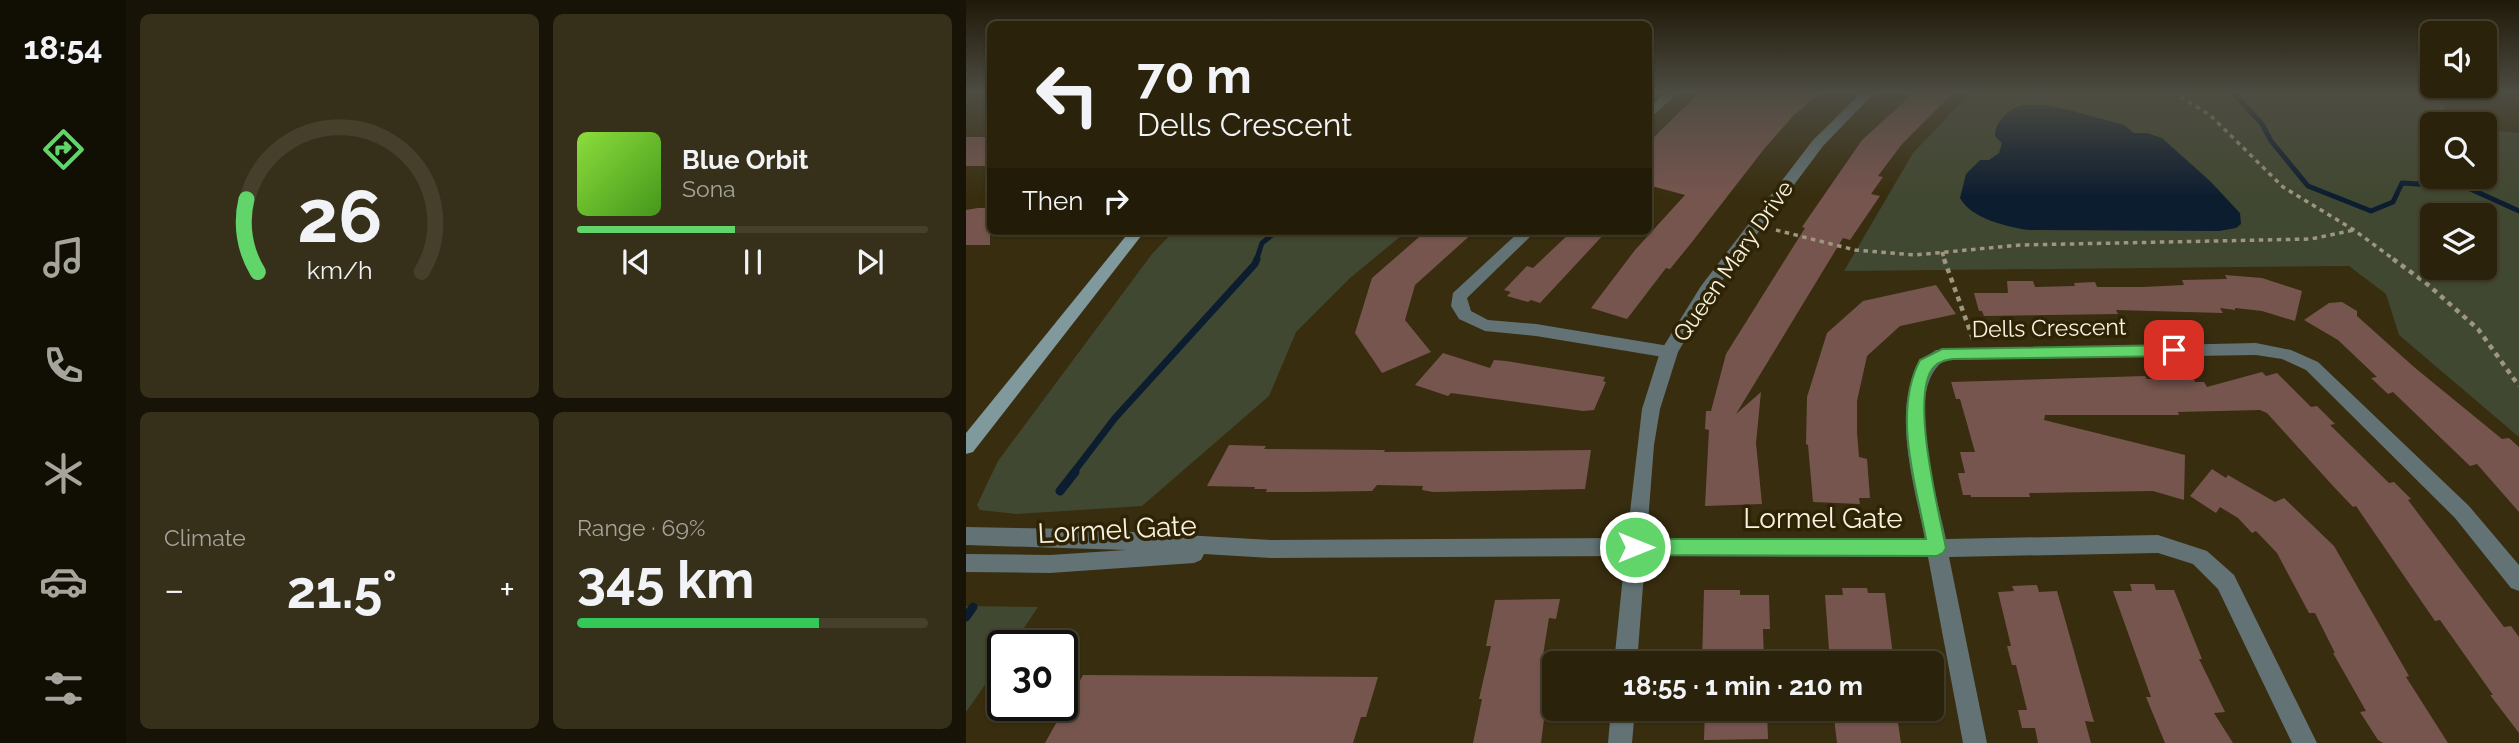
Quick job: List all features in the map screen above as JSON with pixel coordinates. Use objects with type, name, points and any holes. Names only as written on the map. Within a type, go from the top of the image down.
[{"type":"main road","points":[[966,447],[1135,235]]},
{"type":"street","name":"Queen Mary Drive","points":[[1627,651],[1647,427],[1669,352],[1707,290],[1812,150],[1833,127]]},
{"type":"street","points":[[1525,235],[1459,297],[1459,306],[1465,315],[1485,325],[1536,330],[1669,352]]},
{"type":"street","name":"Dells Crescent","points":[[1937,548],[1916,439],[1917,388],[1921,372],[1933,358],[1954,354],[2256,349],[2278,351],[2298,357],[2312,366],[2462,512],[2519,581]]},
{"type":"street","name":"Lormel Gate","points":[[966,536],[1079,538],[1271,549]]},
{"type":"street","name":"Lormel Gate","points":[[966,564],[1050,564],[1271,549],[1937,548],[2158,544],[2200,557],[2227,582],[2305,743]]},
{"type":"street","points":[[1937,548],[1975,743]]},
{"type":"street","points":[[1620,743],[1622,721]]},
{"type":"path","points":[[2222,127],[2283,187],[2354,230],[2426,283],[2478,329],[2519,386]]},
{"type":"path","points":[[1776,230],[1854,250],[1915,255],[2020,245],[2311,239],[2354,230]]},
{"type":"path","points":[[1942,252],[1973,339]]},
{"type":"green space","points":[[1938,127],[2420,127],[2420,189],[2497,189],[2497,131],[2519,133],[2519,437],[2399,335],[2386,294],[2349,266],[1844,271],[1913,153]]},
{"type":"green space","points":[[1170,235],[1402,235],[1350,278],[1296,332],[1269,396],[1142,506],[1017,514],[980,510],[977,505],[998,461],[1152,254]]},
{"type":"green space","points":[[966,606],[1038,607],[1023,630],[987,630],[987,682],[966,712]]},
{"type":"water","points":[[1997,127],[2126,127],[2134,133],[2147,133],[2162,138],[2210,181],[2240,213],[2241,224],[2236,228],[2219,231],[2029,230],[1981,217],[1960,198],[1966,174],[1980,160],[1989,160],[1999,153],[2002,143],[1995,136]]},
{"type":"building","points":[[1665,127],[1784,127],[1627,319],[1591,308],[1635,250],[1649,235],[1652,235],[1652,231],[1685,195],[1652,186],[1652,139]]},
{"type":"building","points":[[1877,127],[1919,127],[1902,144],[1878,176],[1883,177],[1871,194],[1880,196],[1850,240],[1843,238],[1736,414],[1761,392],[1756,443],[1762,504],[1705,506],[1709,430],[1705,429],[1706,411],[1711,411],[1726,354],[1805,228],[1802,227],[1862,140]]},
{"type":"building","points":[[966,137],[987,137],[987,166],[966,166]]},
{"type":"building","points":[[987,208],[987,235],[990,235],[990,245],[966,245],[966,210]]},
{"type":"building","points":[[1421,235],[1471,235],[1415,285],[1405,320],[1431,352],[1382,373],[1355,333],[1372,278]]},
{"type":"building","points":[[1568,235],[1603,235],[1540,303],[1507,296],[1511,292],[1504,290],[1527,266],[1533,268]]},
{"type":"building","points":[[2225,275],[2262,278],[2302,291],[2295,321],[2262,311],[2235,308],[2220,308],[2223,313],[2116,310],[2118,314],[1984,316],[1982,311],[1979,311],[1974,293],[2008,293],[2007,281],[2033,281],[2035,287],[2075,286],[2074,283],[2095,282],[2097,287],[2143,287],[2184,285],[2182,280],[2227,279]]},
{"type":"building","points":[[1936,285],[1956,314],[1900,326],[1867,356],[1857,401],[1857,432],[1859,457],[1867,459],[1870,498],[1859,498],[1860,504],[1813,502],[1806,444],[1807,397],[1827,333],[1863,301]]},
{"type":"building","points":[[2342,302],[2357,311],[2357,316],[2414,367],[2502,439],[2509,438],[2519,447],[2519,512],[2477,464],[2470,466],[2393,392],[2388,394],[2371,378],[2377,377],[2338,340],[2304,320],[2329,303]]},
{"type":"building","points":[[1443,353],[1490,368],[1494,360],[1506,361],[1605,377],[1603,381],[1606,382],[1594,410],[1583,411],[1451,393],[1448,396],[1415,385]]},
{"type":"building","points":[[2262,372],[2266,376],[2277,373],[2311,407],[2317,406],[2335,424],[2330,425],[2389,483],[2394,482],[2411,499],[2408,500],[2504,627],[2511,626],[2519,637],[2519,733],[2440,620],[2435,621],[2356,506],[2353,507],[2267,413],[2260,410],[2178,412],[2179,415],[2045,415],[2044,420],[2185,455],[2184,500],[2153,491],[2029,493],[2030,497],[1963,495],[1958,473],[1965,473],[1960,452],[1975,452],[1960,399],[1956,399],[1951,382],[2145,376],[2147,379],[2193,378],[2195,382],[2204,382],[2207,387]]},
{"type":"building","points":[[1229,445],[1266,446],[1264,449],[1385,450],[1384,452],[1591,450],[1585,489],[1433,492],[1422,490],[1423,486],[1377,485],[1372,491],[1266,492],[1267,489],[1254,489],[1255,487],[1207,486]]},
{"type":"building","points":[[2212,469],[2226,478],[2228,475],[2275,502],[2284,498],[2334,546],[2409,676],[2406,677],[2448,743],[2383,743],[2378,740],[2360,712],[2366,711],[2333,653],[2315,613],[2309,613],[2277,553],[2256,531],[2252,533],[2238,518],[2220,507],[2216,513],[2190,496]]},
{"type":"building","points":[[2130,584],[2154,584],[2156,590],[2174,590],[2202,659],[2199,659],[2225,712],[2214,713],[2233,743],[2165,743],[2146,697],[2151,697],[2113,591],[2132,591]]},
{"type":"building","points":[[2037,585],[2039,592],[2057,591],[2094,722],[2085,721],[2091,743],[2038,743],[2035,728],[2022,728],[2018,710],[2027,710],[2016,665],[2012,665],[2007,646],[2011,646],[1998,592],[2014,591],[2012,586]]},
{"type":"building","points":[[1842,588],[1867,588],[1868,593],[1885,593],[1892,651],[1829,651],[1825,595],[1843,595]]},
{"type":"building","points":[[1704,590],[1740,590],[1740,595],[1769,595],[1770,629],[1763,629],[1764,651],[1702,651]]},
{"type":"building","points":[[1560,599],[1556,619],[1549,618],[1542,651],[1544,721],[1541,743],[1473,743],[1482,699],[1479,699],[1491,646],[1486,646],[1495,600]]},
{"type":"building","points":[[1083,675],[1378,677],[1366,717],[1361,717],[1353,743],[1045,743],[1057,721],[1078,721],[1078,684]]},
{"type":"building","points":[[1705,721],[1767,721],[1768,739],[1704,740]]},
{"type":"building","points":[[1834,721],[1898,721],[1901,743],[1837,743]]},
{"type":"waterway","points":[[2263,127],[2271,141],[2308,186],[2371,211],[2393,202],[2402,183],[2466,187],[2519,211]]},
{"type":"waterway","points":[[1256,261],[1262,243],[1272,235]]},
{"type":"waterway","points":[[1073,473],[1115,418],[1257,259]]},
{"type":"waterway","points":[[1060,491],[1075,472]]},
{"type":"waterway","points":[[966,617],[973,607]]},
{"type":"route","points":[[1635,547],[1937,548],[1916,439],[1917,388],[1921,372],[1933,358],[1942,354],[2174,350]]}]
